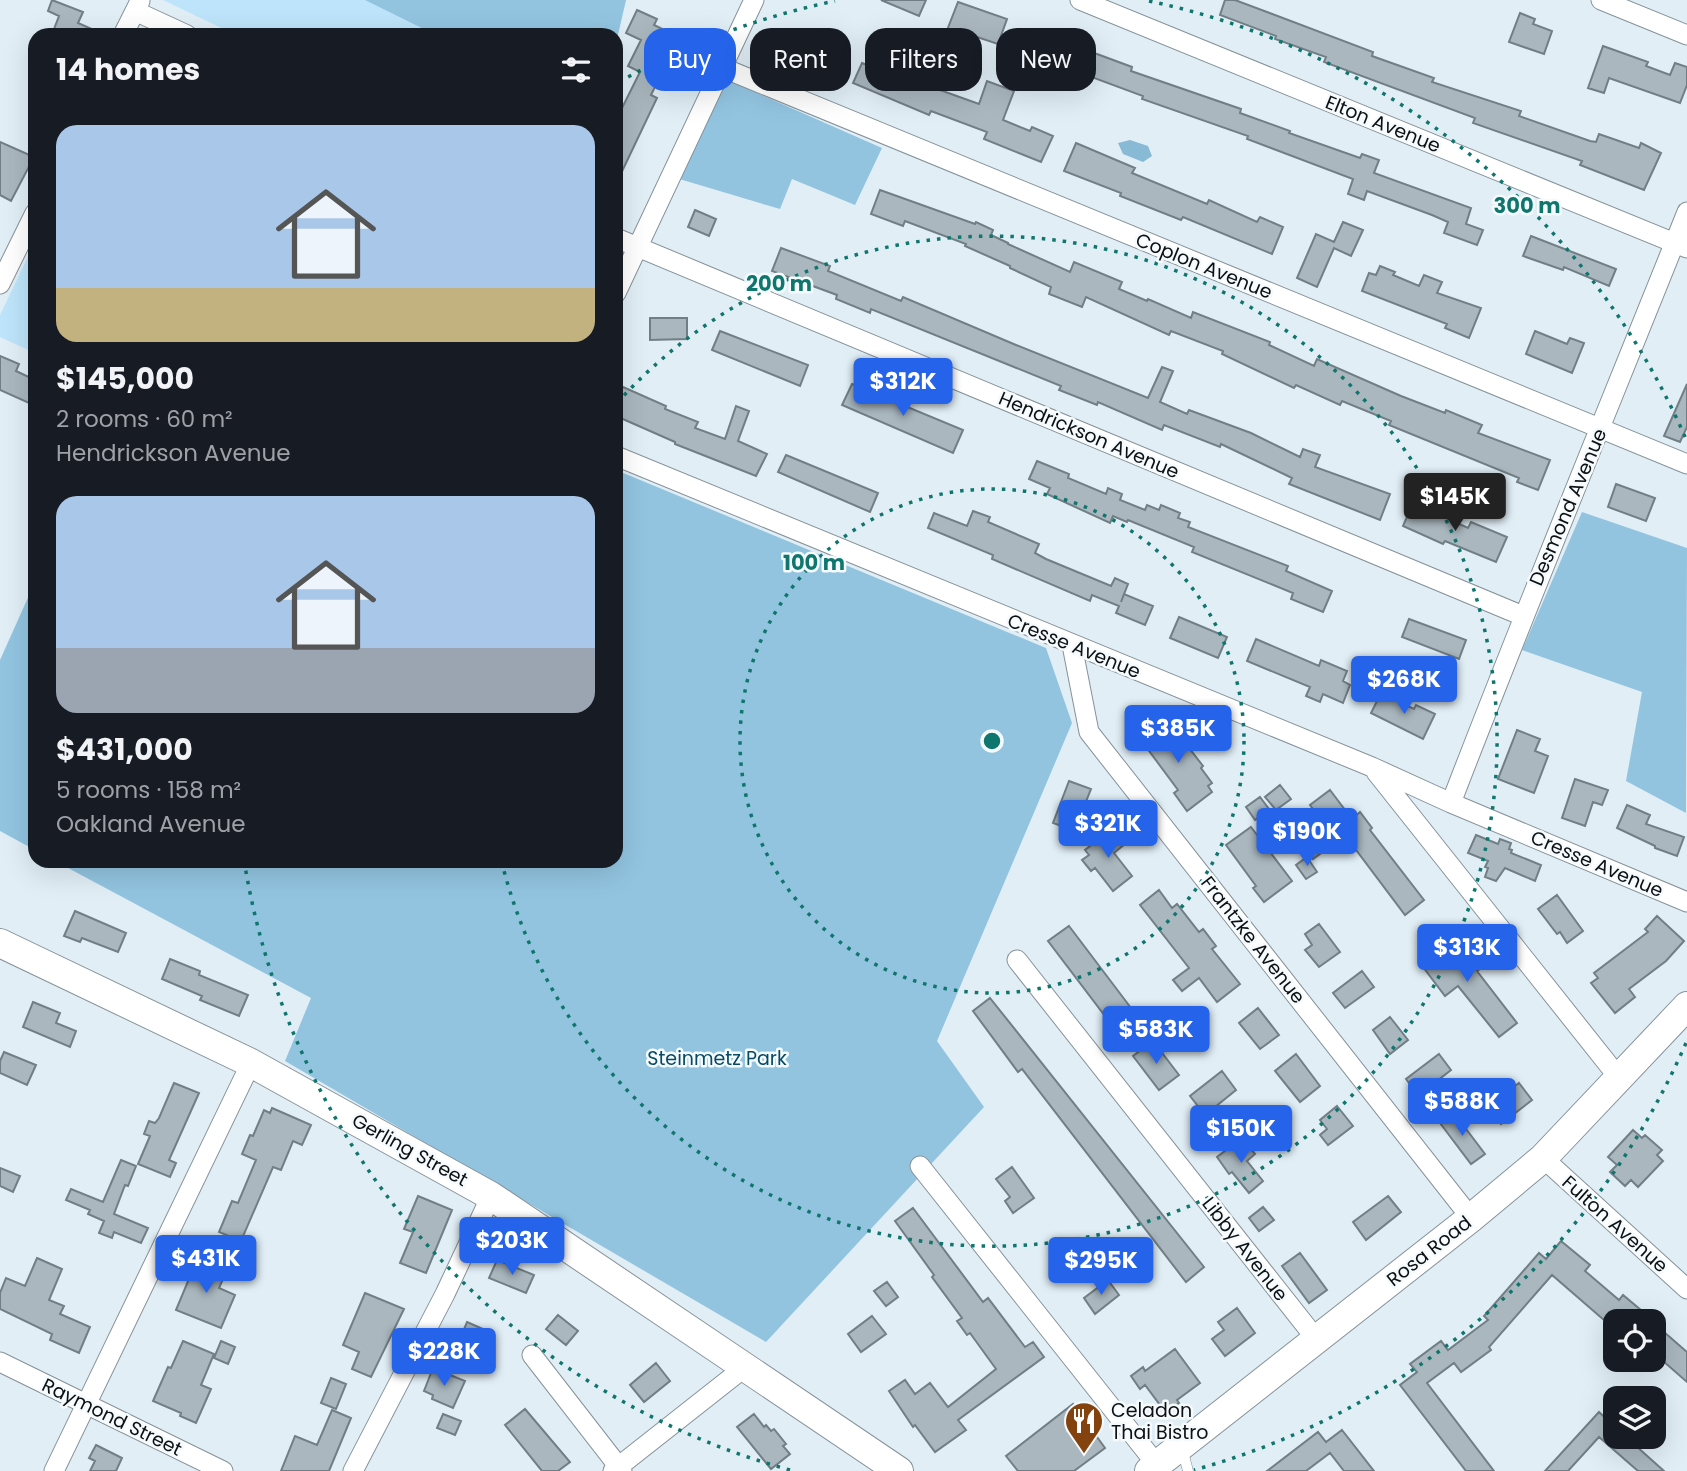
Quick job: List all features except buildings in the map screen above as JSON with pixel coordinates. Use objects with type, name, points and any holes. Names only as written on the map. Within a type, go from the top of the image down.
[{"type":"street","points":[[736,37],[754,0]]},
{"type":"street","name":"Elton Avenue","points":[[1080,0],[1681,245]]},
{"type":"street","points":[[1601,0],[1687,35]]},
{"type":"street","points":[[126,28],[138,5],[176,28]]},
{"type":"street","name":"Coplon Avenue","points":[[736,73],[1687,464]]},
{"type":"street","points":[[623,277],[710,91]]},
{"type":"street","name":"Desmond Avenue","points":[[1451,803],[1523,615],[1681,245],[1687,212]]},
{"type":"street","points":[[0,284],[28,227]]},
{"type":"street","name":"Hendrickson Avenue","points":[[623,242],[1523,615]]},
{"type":"street","name":"Cresse Avenue","points":[[623,459],[1372,767],[1687,902]]},
{"type":"street","name":"Frantzke Avenue","points":[[1072,645],[1089,732],[1471,1218]]},
{"type":"street","points":[[1372,767],[1619,1078]]},
{"type":"street","name":"Gerling Street","points":[[0,943],[251,1063],[491,1196],[899,1471]]},
{"type":"street","name":"Libby Avenue","points":[[1017,961],[1317,1340]]},
{"type":"street","name":"Rosa Road","points":[[1152,1469],[1185,1459],[1317,1340],[1543,1158],[1687,1006]]},
{"type":"street","points":[[54,1471],[251,1063]]},
{"type":"street","name":"Fulton Avenue","points":[[1543,1158],[1687,1289]]},
{"type":"street","points":[[920,1166],[1152,1469]]},
{"type":"street","points":[[353,1471],[445,1294],[491,1196]]},
{"type":"street","points":[[532,1355],[618,1470],[745,1367]]},
{"type":"street","name":"Raymond Street","points":[[0,1362],[223,1471]]},
{"type":"shaded area","points":[[163,0],[626,0],[619,28],[221,28]]},
{"type":"shaded area","points":[[1130,140],[1148,146],[1152,156],[1143,162],[1123,154],[1118,143]]},
{"type":"shaded area","points":[[28,257],[28,350],[0,337],[0,315]]},
{"type":"shaded area","points":[[1439,660],[1447,660],[1453,670],[1447,680],[1439,680],[1433,674],[1433,666]]},
{"type":"green space","points":[[365,0],[626,0],[619,28],[422,28]]},
{"type":"green space","points":[[736,84],[882,148],[855,205],[792,179],[780,209],[676,178],[717,91],[736,91]]},
{"type":"green space","name":"Steinmetz Park","points":[[623,473],[1046,648],[1072,723],[937,1041],[984,1107],[766,1342],[285,1061],[311,998],[68,868],[623,868]]},
{"type":"green space","points":[[1582,512],[1687,548],[1686,813],[1626,781],[1642,692],[1522,650]]},
{"type":"green space","points":[[28,598],[28,846],[0,831],[0,660]]},
{"type":"place","name":"Celadon Thai Bistro","points":[[1084,1455]]}]
